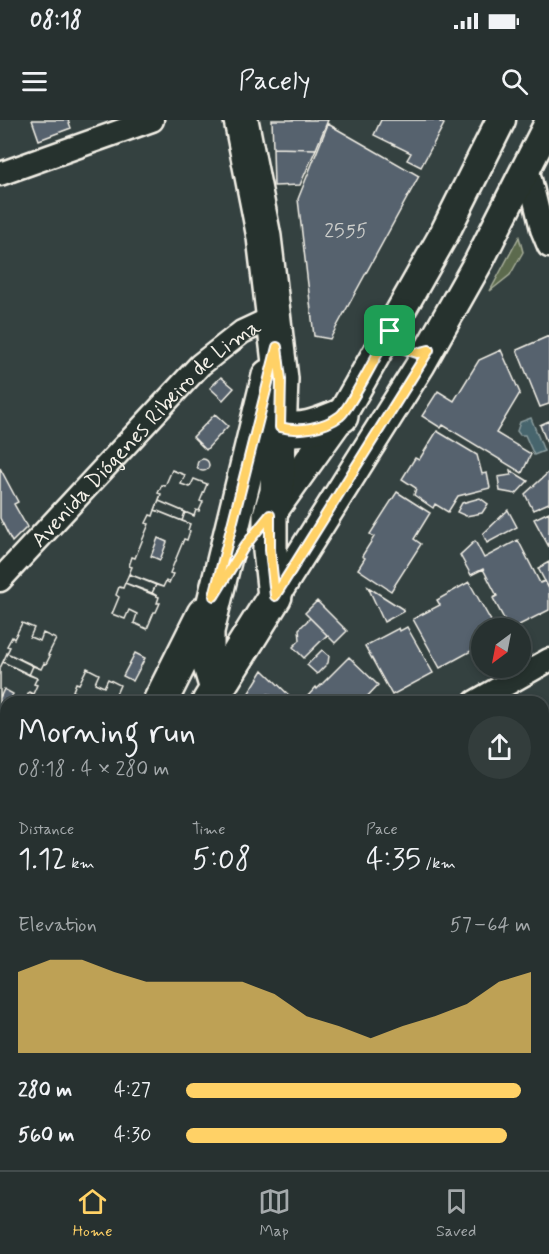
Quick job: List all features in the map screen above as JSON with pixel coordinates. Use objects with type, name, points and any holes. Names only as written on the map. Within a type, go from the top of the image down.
[{"type":"main road","name":"Avenida Diógenes Ribeiro de Lima","points":[[242,120],[264,237],[281,379],[276,492],[270,515],[270,550],[275,596]]},
{"type":"main road","name":"Avenida Diógenes Ribeiro de Lima","points":[[213,695],[206,643],[214,596],[275,332]]},
{"type":"main road","points":[[280,427],[299,430],[341,416]]},
{"type":"main road","points":[[163,696],[191,636],[214,596],[244,547],[270,515]]},
{"type":"main road","points":[[213,695],[275,596]]},
{"type":"street","points":[[0,174],[152,120]]},
{"type":"street","points":[[270,515],[341,416],[444,234],[501,120]]},
{"type":"street","points":[[275,596],[429,350],[479,261],[549,123]]},
{"type":"street","points":[[527,167],[542,229],[549,246]]},
{"type":"street","points":[[390,331],[396,346],[417,353],[429,350]]},
{"type":"street","name":"Avenida Diógenes Ribeiro de Lima","points":[[0,580],[200,365],[242,332],[275,332]]},
{"type":"street","points":[[371,363],[381,358],[391,360],[400,366],[407,386]]},
{"type":"street","points":[[486,696],[549,660]]},
{"type":"green space","points":[[519,237],[523,252],[510,275],[490,291]]},
{"type":"water","points":[[531,418],[544,451],[534,455],[525,435],[520,435],[517,431],[520,422]]},
{"type":"building","points":[[32,120],[68,120],[71,128],[39,140]]},
{"type":"building","points":[[272,120],[328,120],[316,149],[273,148]]},
{"type":"building","points":[[381,120],[441,120],[440,122],[444,124],[421,167],[407,160],[411,153],[374,135]]},
{"type":"building","points":[[328,124],[419,176],[330,339],[314,336],[298,199]]},
{"type":"building","points":[[273,148],[316,149],[300,185],[274,186]]},
{"type":"building","points":[[549,336],[549,404],[540,407],[517,350]]},
{"type":"building","points":[[501,350],[520,393],[496,433],[531,454],[522,473],[443,425],[441,428],[422,416],[438,391],[454,401],[479,360]]},
{"type":"building","points":[[221,377],[234,388],[223,400],[210,388]]},
{"type":"building","points":[[215,414],[228,426],[206,450],[193,437]]},
{"type":"building","points":[[549,421],[549,448],[540,425]]},
{"type":"building","points":[[437,431],[477,455],[482,474],[487,473],[490,488],[458,496],[448,512],[435,504],[433,508],[414,495],[416,488],[402,479],[415,458],[419,460]]},
{"type":"building","points":[[203,459],[209,465],[203,471],[197,465]]},
{"type":"building","points":[[0,468],[18,502],[14,504],[27,527],[12,542],[0,518]]},
{"type":"building","points":[[172,470],[185,475],[181,484],[190,487],[194,479],[207,484],[200,501],[203,502],[199,511],[196,510],[194,516],[185,512],[182,521],[190,524],[188,530],[190,531],[187,540],[184,539],[170,573],[173,574],[169,583],[166,581],[163,587],[156,585],[152,593],[159,597],[157,603],[160,603],[147,629],[134,623],[137,614],[129,610],[125,619],[112,614],[119,597],[116,595],[119,587],[123,588],[132,567],[129,566],[132,557],[135,558],[149,524],[146,523],[150,515],[153,516],[161,494],[158,493],[162,485],[165,486]]},
{"type":"building","points":[[172,470],[185,475],[181,484],[190,487],[194,479],[207,484],[200,501],[203,502],[194,516],[159,501],[161,494],[158,493],[162,485],[165,486]]},
{"type":"building","points":[[510,470],[528,481],[516,494],[500,491],[498,477],[511,475]]},
{"type":"building","points":[[549,472],[549,503],[533,510],[525,494]]},
{"type":"building","points":[[397,492],[430,513],[414,539],[421,544],[391,591],[358,569],[365,558],[362,556],[374,537],[370,534]]},
{"type":"building","points":[[480,498],[488,504],[482,513],[466,516],[457,512],[462,503]]},
{"type":"building","points":[[159,501],[185,512],[182,521],[155,510]]},
{"type":"building","points":[[155,510],[190,524],[187,540],[184,539],[170,573],[173,574],[169,583],[166,581],[163,587],[129,574],[132,557],[135,558],[149,524],[146,523],[150,515],[153,516]],"holes":[[[158,538],[167,542],[160,560],[151,556]]]},
{"type":"building","points":[[508,510],[517,527],[487,543],[483,534]]},
{"type":"building","points":[[549,512],[549,547],[534,519]]},
{"type":"building","points":[[518,540],[540,583],[545,581],[549,589],[549,610],[531,619],[504,618],[493,598],[497,596],[483,569],[471,575],[460,555],[475,541],[484,558]]},
{"type":"building","points":[[549,562],[549,589],[538,568]]},
{"type":"building","points":[[129,574],[156,585],[152,593],[125,583]]},
{"type":"building","points":[[469,582],[489,618],[471,618],[471,651],[440,668],[413,619],[440,605],[437,600]]},
{"type":"building","points":[[125,583],[159,597],[157,603],[160,603],[147,629],[134,623],[137,614],[129,610],[125,619],[112,614],[119,597],[116,595],[119,587],[123,588]]},
{"type":"building","points":[[368,587],[404,610],[404,611],[384,622]]},
{"type":"building","points":[[317,601],[347,631],[335,643],[305,613]]},
{"type":"building","points":[[310,618],[327,635],[304,658],[293,647],[300,640],[299,629]]},
{"type":"building","points":[[22,623],[34,628],[30,637],[40,641],[43,633],[56,639],[46,664],[44,663],[41,669],[33,666],[29,675],[37,678],[33,694],[29,692],[27,696],[0,696],[0,668],[10,647],[7,646],[12,637],[14,639]]},
{"type":"building","points":[[22,623],[34,628],[30,637],[40,641],[43,633],[56,639],[46,664],[44,663],[41,669],[7,653],[10,647],[7,646],[12,637],[14,639]]},
{"type":"building","points":[[407,627],[433,673],[392,695],[365,646],[399,628],[400,631]]},
{"type":"building","points":[[322,650],[329,656],[328,663],[317,674],[307,665]]},
{"type":"building","points":[[7,653],[33,666],[29,675],[3,662]]},
{"type":"building","points":[[135,653],[145,658],[133,681],[123,676]]},
{"type":"building","points":[[349,657],[378,685],[368,696],[308,696],[316,687],[317,689]]},
{"type":"building","points":[[3,662],[37,678],[33,694],[29,692],[27,696],[12,696],[13,694],[4,689],[0,696],[0,668]]},
{"type":"building","points":[[87,668],[99,674],[95,683],[104,687],[108,679],[120,685],[115,696],[73,696],[76,683],[79,684]]},
{"type":"building","points":[[87,668],[99,674],[95,683],[104,687],[108,679],[120,685],[115,696],[73,696],[76,683],[79,684]]},
{"type":"building","points":[[263,670],[290,696],[268,694],[267,696],[247,696]]},
{"type":"route","points":[[390,331],[396,346],[417,353],[429,350],[275,596],[270,550],[270,515],[244,547],[214,596],[277,347],[281,379],[280,427],[299,430],[341,416],[390,331]]}]
